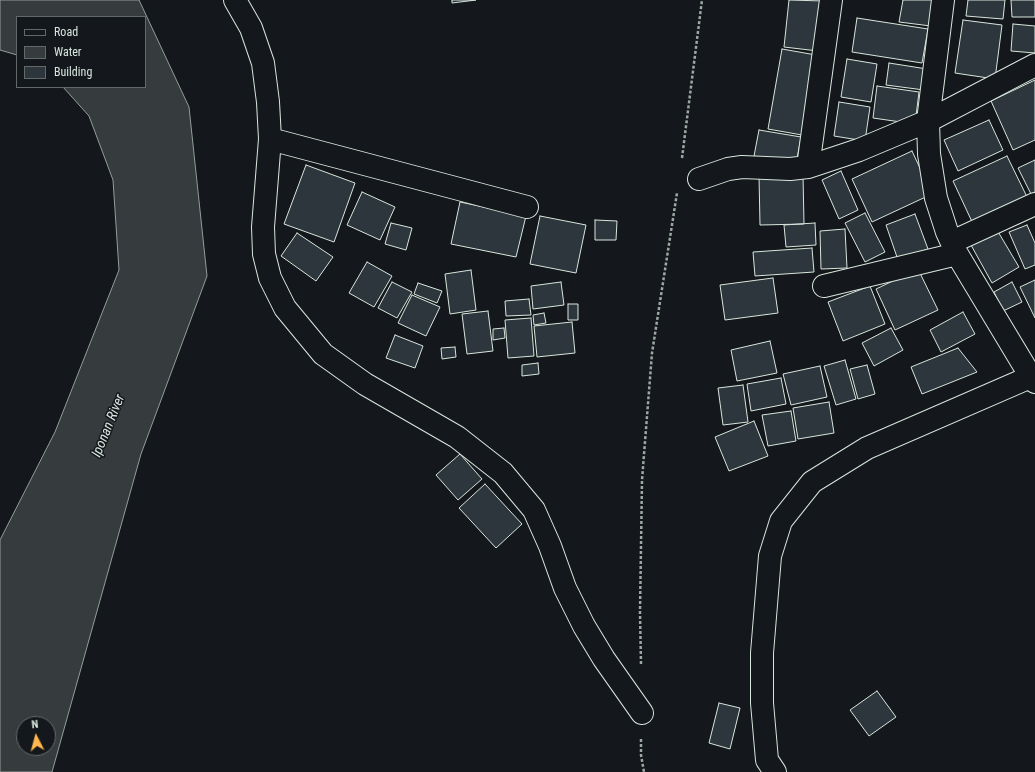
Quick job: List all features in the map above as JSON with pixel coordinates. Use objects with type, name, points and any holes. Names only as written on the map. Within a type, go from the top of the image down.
[{"type":"street","points":[[235,0],[251,28],[263,62],[268,102],[270,138],[263,227],[264,254],[270,278],[285,308],[323,354],[365,384],[457,437],[502,473],[534,510],[550,546],[565,588],[584,626],[604,659],[642,713]]},
{"type":"street","points":[[808,168],[831,0]]},
{"type":"street","points":[[775,772],[767,760],[762,703],[762,653],[770,556],[781,522],[812,482],[867,448],[1034,378],[955,248],[947,232],[936,198],[929,154],[928,121],[943,0]]},
{"type":"street","points":[[699,179],[742,167],[790,169],[808,168],[860,150],[928,121],[1035,65]]},
{"type":"street","points":[[270,138],[527,207]]},
{"type":"street","points":[[824,286],[955,248],[1035,204]]},
{"type":"path","points":[[681,165],[702,0]]},
{"type":"path","points":[[641,666],[640,612],[642,472],[652,353],[677,188]]},
{"type":"path","points":[[642,713],[641,755],[644,772]]},
{"type":"water","name":"Iponan River","points":[[0,0],[139,0],[189,107],[207,276],[141,454],[52,772],[0,772],[0,540],[55,432],[119,270],[113,180],[89,116],[64,88],[146,88],[146,16],[16,16],[16,55],[0,50]]},
{"type":"building","points":[[452,0],[476,0],[452,3]]},
{"type":"building","points":[[789,0],[824,1],[818,51],[784,47]]},
{"type":"building","points":[[903,0],[935,0],[931,26],[899,22]]},
{"type":"building","points":[[968,0],[1005,0],[1003,19],[966,16]]},
{"type":"building","points":[[1011,0],[1035,0],[1035,17],[1012,17]]},
{"type":"building","points":[[857,18],[928,29],[922,63],[852,52]]},
{"type":"building","points":[[963,20],[1002,25],[995,79],[955,73]]},
{"type":"building","points":[[1013,24],[1035,26],[1035,53],[1011,51]]},
{"type":"building","points":[[782,49],[816,55],[802,135],[768,129]]},
{"type":"building","points":[[847,59],[877,64],[871,102],[841,97]]},
{"type":"building","points":[[889,63],[927,69],[924,90],[886,85]]},
{"type":"building","points":[[1035,80],[1035,140],[1013,150],[991,101]]},
{"type":"building","points":[[877,86],[919,92],[915,124],[873,118]]},
{"type":"building","points":[[839,102],[870,107],[865,141],[834,136]]},
{"type":"building","points":[[989,120],[1003,150],[958,171],[944,140]]},
{"type":"building","points":[[759,130],[801,137],[796,164],[754,156]]},
{"type":"building","points":[[912,151],[932,194],[872,222],[852,179]]},
{"type":"building","points":[[1007,156],[1029,201],[974,226],[953,181]]},
{"type":"building","points":[[1035,160],[1035,192],[1031,194],[1018,168]]},
{"type":"building","points":[[306,165],[355,183],[334,242],[284,224]]},
{"type":"building","points":[[841,171],[858,210],[839,219],[822,180]]},
{"type":"building","points":[[803,175],[804,224],[760,225],[759,176]]},
{"type":"building","points":[[362,192],[395,207],[380,240],[347,225]]},
{"type":"building","points":[[460,202],[526,216],[516,257],[451,244]]},
{"type":"building","points":[[865,213],[885,252],[865,262],[845,223]]},
{"type":"building","points":[[915,214],[928,249],[898,260],[886,225]]},
{"type":"building","points":[[540,216],[586,225],[576,273],[530,264]]},
{"type":"building","points":[[595,220],[617,221],[616,240],[595,240]]},
{"type":"building","points":[[391,223],[412,228],[406,250],[385,244]]},
{"type":"building","points":[[815,223],[816,245],[786,247],[784,225]]},
{"type":"building","points":[[1027,225],[1035,243],[1035,265],[1025,269],[1009,232]]},
{"type":"building","points":[[845,229],[847,268],[821,269],[820,231]]},
{"type":"building","points":[[997,230],[1019,267],[992,283],[971,245]]},
{"type":"building","points":[[297,233],[333,257],[316,281],[281,256]]},
{"type":"building","points":[[812,248],[814,272],[755,276],[753,252]]},
{"type":"building","points":[[367,262],[392,276],[374,307],[349,293]]},
{"type":"building","points":[[918,269],[938,310],[895,330],[876,289]]},
{"type":"building","points":[[471,270],[476,310],[450,314],[445,274]]},
{"type":"building","points":[[773,278],[778,313],[725,320],[720,285]]},
{"type":"building","points":[[1035,280],[1035,318],[1020,287]]},
{"type":"building","points":[[392,282],[412,292],[397,318],[378,308]]},
{"type":"building","points":[[561,282],[564,305],[533,309],[531,286]]},
{"type":"building","points":[[1012,282],[1022,302],[1003,311],[994,292]]},
{"type":"building","points":[[418,283],[442,291],[437,303],[414,294]]},
{"type":"building","points":[[870,286],[885,324],[843,341],[828,302]]},
{"type":"building","points":[[412,295],[440,307],[426,336],[398,323]]},
{"type":"building","points":[[529,299],[531,315],[506,316],[505,301]]},
{"type":"building","points":[[568,304],[578,304],[578,320],[568,320]]},
{"type":"building","points":[[488,311],[493,351],[467,354],[462,314]]},
{"type":"building","points":[[963,312],[975,334],[941,352],[930,330]]},
{"type":"building","points":[[544,313],[546,323],[534,325],[533,315]]},
{"type":"building","points":[[531,318],[534,356],[508,358],[505,320]]},
{"type":"building","points":[[572,322],[575,353],[537,357],[534,326]]},
{"type":"building","points":[[504,328],[505,338],[493,340],[493,329]]},
{"type":"building","points":[[891,328],[903,350],[874,366],[862,343]]},
{"type":"building","points":[[395,335],[423,346],[415,368],[386,358]]},
{"type":"building","points":[[770,341],[777,373],[737,381],[731,350]]},
{"type":"building","points":[[455,347],[456,357],[442,359],[441,348]]},
{"type":"building","points":[[958,348],[977,372],[922,394],[911,367]]},
{"type":"building","points":[[845,360],[856,399],[836,405],[824,366]]},
{"type":"building","points":[[538,363],[539,374],[522,376],[522,365]]},
{"type":"building","points":[[867,365],[875,394],[858,399],[850,369]]},
{"type":"building","points":[[820,366],[827,397],[791,405],[783,374]]},
{"type":"building","points":[[781,378],[786,404],[751,411],[747,384]]},
{"type":"building","points":[[743,385],[748,422],[723,425],[718,388]]},
{"type":"building","points":[[829,402],[834,433],[798,439],[793,408]]},
{"type":"building","points":[[791,411],[796,441],[768,446],[762,415]]},
{"type":"building","points":[[754,421],[768,456],[729,471],[715,437]]},
{"type":"building","points":[[460,454],[482,479],[458,500],[436,475]]},
{"type":"building","points":[[485,484],[522,524],[496,548],[459,508]]},
{"type":"building","points":[[877,691],[896,717],[869,736],[850,710]]},
{"type":"building","points":[[719,703],[740,708],[730,749],[709,743]]}]
